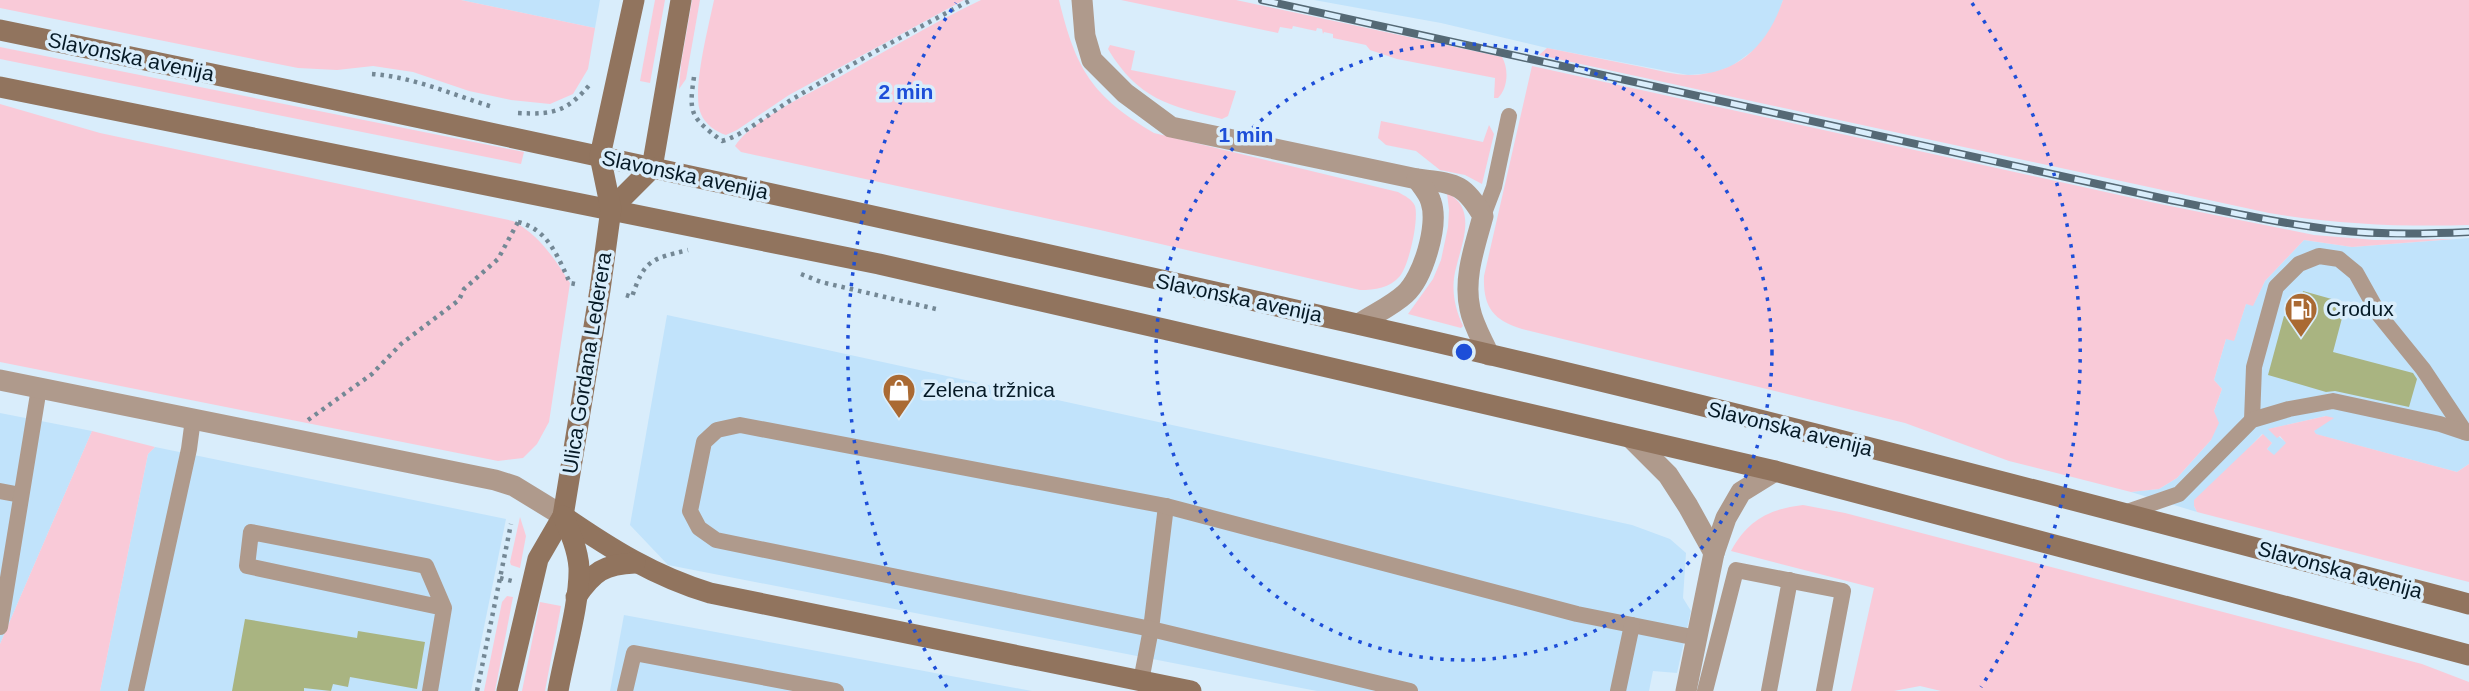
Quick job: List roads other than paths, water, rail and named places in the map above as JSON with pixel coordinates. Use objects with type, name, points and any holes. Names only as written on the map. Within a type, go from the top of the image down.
[{"type":"main road","points":[[600,156],[634,0]]},
{"type":"main road","points":[[611,209],[652,168],[681,0]]},
{"type":"main road","name":"Slavonska avenija","points":[[0,30],[600,156],[1359,324],[2124,513],[2469,604]]},
{"type":"main road","name":"Slavonska avenija","points":[[0,87],[879,264],[1775,471],[2469,655]]},
{"type":"main road","name":"Ulica Gordana Lederera","points":[[508,691],[538,559],[563,516],[611,209],[600,156]]},
{"type":"main road","points":[[563,516],[635,563],[668,579],[710,593],[1191,691]]},
{"type":"main road","name":"Ulica Gordana Lederera","points":[[558,691],[579,568],[563,516]]},
{"type":"main road","points":[[576,597],[594,574],[605,568],[635,563]]},
{"type":"street","points":[[1082,0],[1085,36],[1093,60],[1125,93],[1171,127],[1452,184],[1470,194],[1483,216],[1471,262],[1468,287],[1470,310],[1489,355]]},
{"type":"street","points":[[1359,324],[1406,293],[1421,269],[1434,218],[1431,201],[1417,179]]},
{"type":"street","points":[[0,380],[495,480],[514,486],[563,516]]},
{"type":"street","points":[[1631,438],[1668,475],[1714,553]]},
{"type":"street","points":[[1686,691],[1714,553],[1726,518],[1741,492],[1775,471]]},
{"type":"lane","points":[[1483,216],[1494,187],[1509,116]]},
{"type":"lane","points":[[2252,420],[2254,367],[2276,287],[2299,264],[2319,256],[2339,259],[2356,273],[2380,316],[2423,369],[2467,433]]},
{"type":"lane","points":[[0,627],[40,388]]},
{"type":"lane","points":[[2124,513],[2179,494],[2252,420],[2289,409],[2333,401],[2467,433]]},
{"type":"lane","points":[[136,691],[193,419]]},
{"type":"lane","points":[[1410,691],[1152,629],[716,540],[699,528],[690,511],[704,442],[717,430],[740,425],[1166,506],[1577,614],[1697,638]]},
{"type":"lane","points":[[0,491],[21,495]]},
{"type":"lane","points":[[1141,681],[1152,629],[1166,506]]},
{"type":"lane","points":[[430,691],[444,608],[426,566],[251,532],[247,566],[444,608]]},
{"type":"lane","points":[[1705,691],[1736,570],[1843,591],[1824,691]]},
{"type":"lane","points":[[1769,691],[1790,580]]},
{"type":"lane","points":[[1618,691],[1632,625]]},
{"type":"lane","points":[[625,691],[634,653],[836,691]]},
{"type":"railway","points":[[1262,0],[2248,216],[2352,232],[2469,232]]},
{"type":"place","name":"Crodux","points":[[2301,339]]},
{"type":"place","name":"Zelena tržnica","points":[[899,420]]}]
